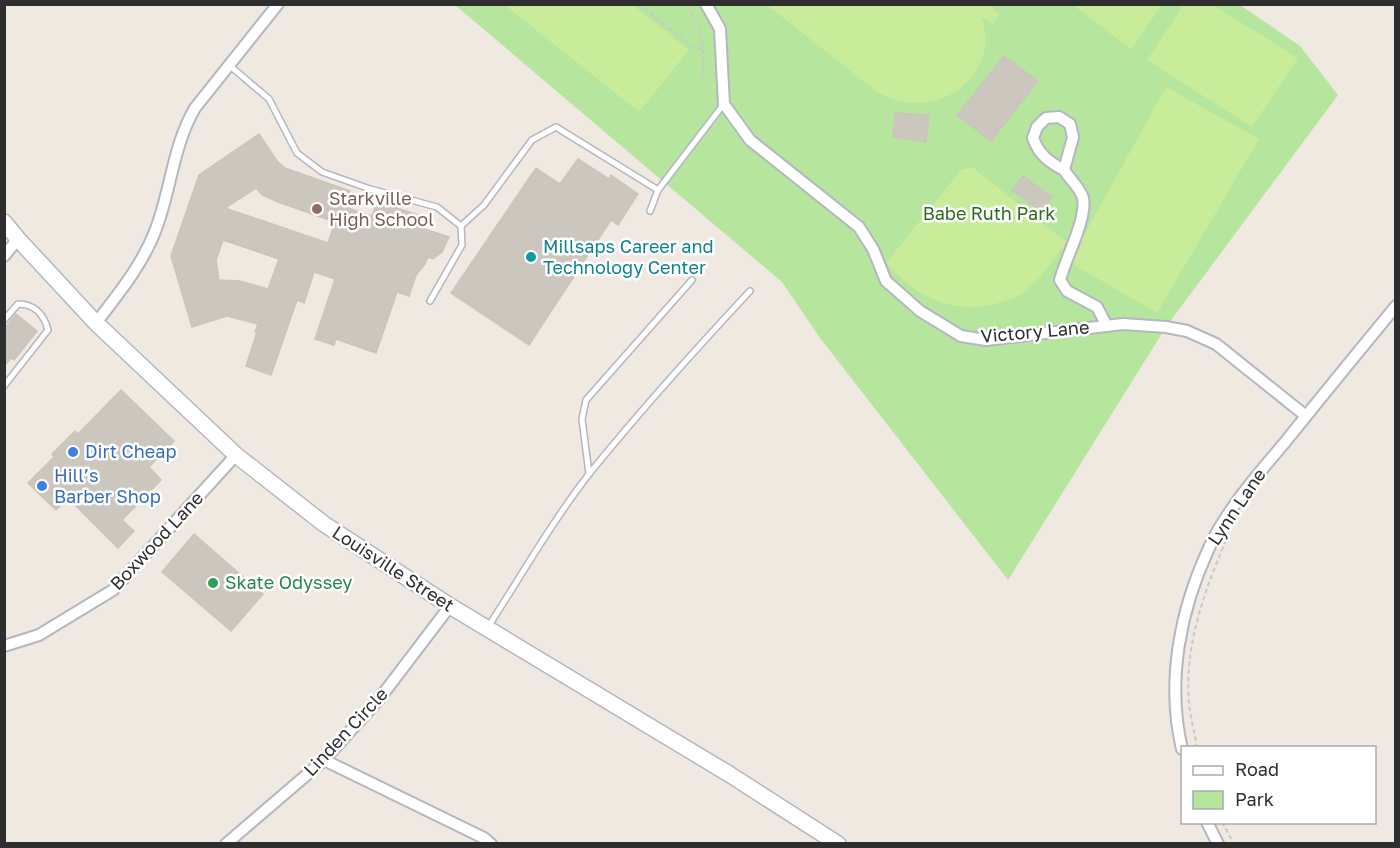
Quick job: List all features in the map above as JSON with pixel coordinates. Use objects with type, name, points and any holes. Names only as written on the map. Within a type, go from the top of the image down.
[{"type":"main road","name":"Louisville Street","points":[[4,222],[96,323],[236,455],[324,524],[450,606],[719,768],[836,843]]},
{"type":"street","points":[[96,323],[141,262],[154,234],[185,125],[195,108],[278,4]]},
{"type":"street","points":[[706,4],[720,29],[724,104]]},
{"type":"street","name":"Victory Lane","points":[[724,104],[750,140],[859,226],[873,249],[886,281],[920,311],[962,336],[986,339],[1123,324],[1187,331],[1216,344],[1306,416]]},
{"type":"street","points":[[1064,170],[1073,137],[1070,124],[1059,117],[1046,118],[1037,127],[1033,138],[1037,151],[1064,170],[1083,197],[1081,223],[1065,260],[1060,280],[1067,291],[1097,307],[1107,326]]},
{"type":"street","points":[[4,256],[18,239]]},
{"type":"street","name":"Lynn Lane","points":[[1182,746],[1176,692],[1178,646],[1190,595],[1209,547],[1237,502],[1395,306]]},
{"type":"street","name":"Boxwood Lane","points":[[4,646],[39,635],[113,590],[236,455]]},
{"type":"street","name":"Linden Circle","points":[[226,843],[324,760],[380,698],[450,606]]},
{"type":"street","points":[[324,760],[485,842]]},
{"type":"street","points":[[1208,824],[1218,843]]},
{"type":"lane","points":[[229,65],[269,99],[297,153],[322,172],[370,189],[437,207],[461,226],[462,245],[430,300]]},
{"type":"lane","points":[[650,211],[658,190],[724,104]]},
{"type":"lane","points":[[461,226],[484,205],[532,140],[556,127],[658,190]]},
{"type":"lane","points":[[589,474],[582,419],[586,400],[692,280]]},
{"type":"lane","points":[[487,628],[561,512],[589,474],[684,362],[750,291]]},
{"type":"lane","points":[[4,320],[18,304],[27,304],[45,319],[48,330],[4,386]]},
{"type":"path","points":[[638,4],[696,49],[703,48]]},
{"type":"path","points":[[642,8],[645,4]]},
{"type":"path","points":[[687,5],[699,25],[703,48],[704,80]]},
{"type":"path","points":[[1197,746],[1189,702],[1191,646],[1211,575],[1228,536]]},
{"type":"path","points":[[1223,824],[1234,843]]},
{"type":"green space","points":[[988,4],[1000,14],[993,24],[981,17],[986,40],[978,67],[971,78],[951,95],[925,103],[899,101],[880,94],[767,5]]},
{"type":"green space","points":[[1184,4],[1213,5],[1298,58],[1252,127],[1147,60]]},
{"type":"green space","name":"Babe Ruth Park","points":[[455,5],[1240,5],[1300,46],[1338,95],[1166,327],[1008,580],[820,338],[782,282]]},
{"type":"green space","points":[[505,5],[633,5],[689,50],[639,112]]},
{"type":"green space","points":[[1073,5],[1162,5],[1131,49]]},
{"type":"green space","points":[[1166,87],[1259,139],[1157,313],[1069,262]]},
{"type":"green space","points":[[972,167],[1066,242],[1040,277],[1019,295],[987,306],[955,306],[925,295],[911,286],[886,263],[961,170]]},
{"type":"building","points":[[1004,56],[1038,81],[991,141],[957,115]]},
{"type":"building","points":[[895,113],[929,115],[926,142],[893,137]]},
{"type":"building","points":[[259,134],[277,161],[285,168],[350,191],[345,206],[372,216],[377,201],[418,215],[415,226],[449,237],[442,252],[433,259],[428,257],[416,275],[409,296],[397,292],[376,353],[336,339],[334,345],[315,339],[335,279],[314,272],[304,303],[297,300],[271,375],[246,366],[258,324],[227,316],[192,327],[171,256],[199,175]],"holes":[[[256,188],[262,195],[278,202],[335,222],[328,243],[225,208]],[[223,240],[279,259],[268,289],[240,281],[219,280],[216,260]]]},
{"type":"building","name":"Millsaps Career and Technology Center","points":[[578,159],[609,179],[611,175],[638,194],[618,225],[611,220],[529,345],[451,293],[536,168],[560,184]]},
{"type":"building","points":[[1023,176],[1052,197],[1041,212],[1012,190]]},
{"type":"building","points":[[16,314],[37,331],[14,360],[11,358],[4,366],[4,329]]},
{"type":"building","points":[[121,390],[174,441],[149,467],[161,480],[122,520],[134,531],[118,548],[68,498],[56,510],[28,483],[54,457],[52,454],[75,431],[78,434]]},
{"type":"building","name":"Skate Odyssey","points":[[194,534],[263,594],[231,631],[162,572]]},
{"type":"place","name":"Starkville High School","points":[[317,209]]},
{"type":"place","name":"Millsaps Career and Technology Center","points":[[531,257]]},
{"type":"place","name":"Dirt Cheap","points":[[73,452]]},
{"type":"place","name":"Hill’s Barber Shop","points":[[42,486]]},
{"type":"place","name":"Skate Odyssey","points":[[213,583]]}]
